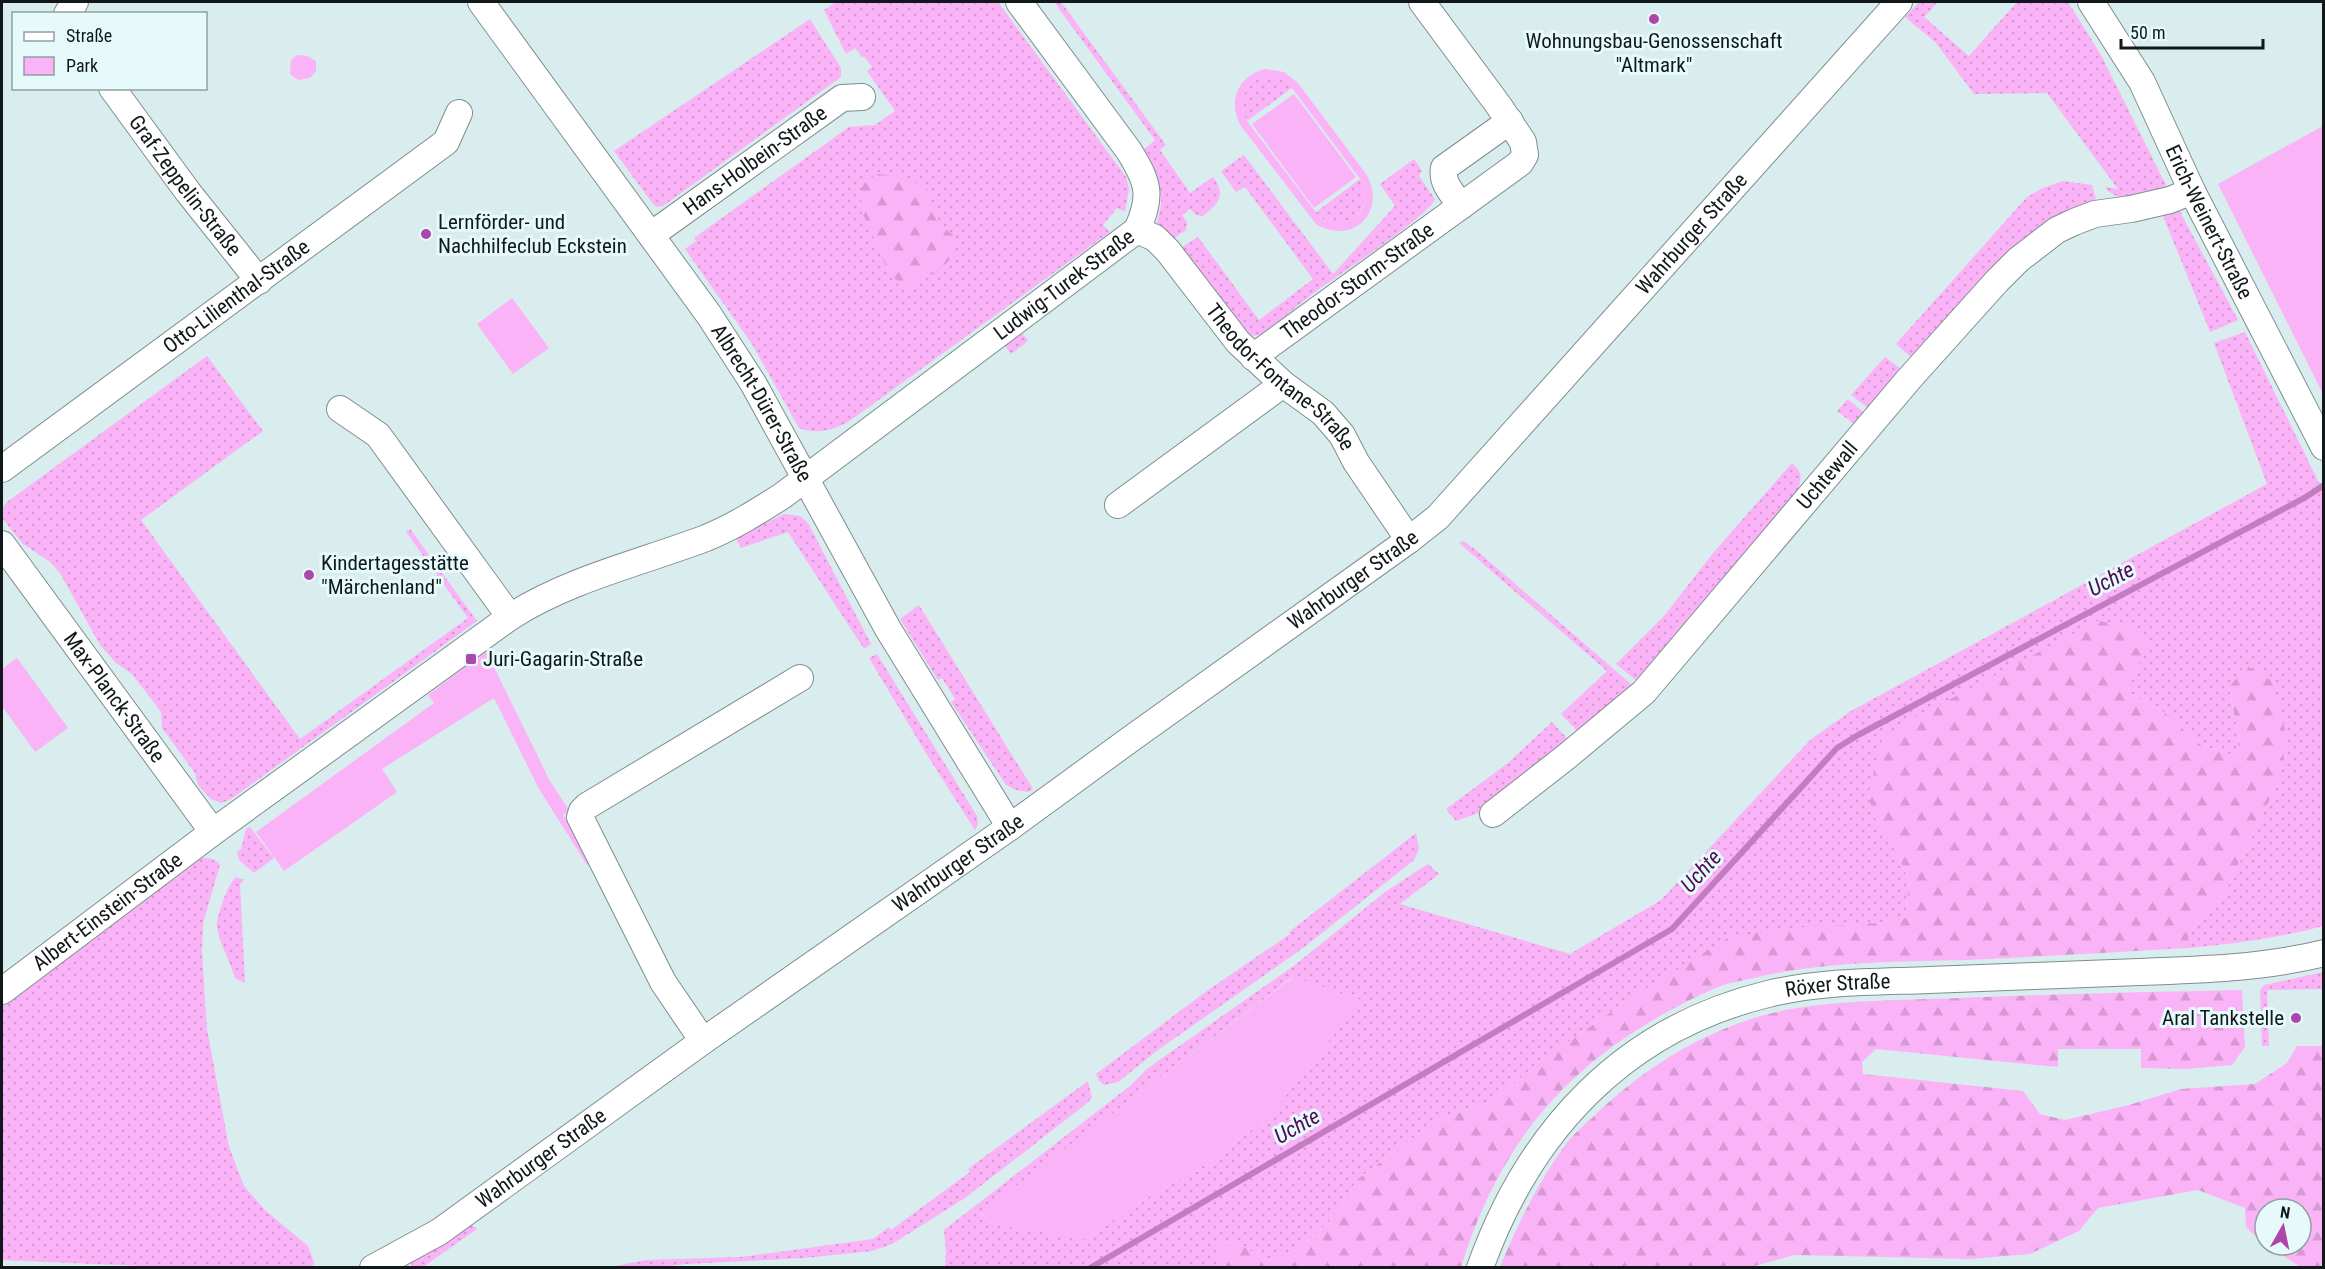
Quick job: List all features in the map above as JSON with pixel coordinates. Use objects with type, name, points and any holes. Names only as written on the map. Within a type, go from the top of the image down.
[{"type":"street","name":"Albrecht-Dürer-Straße","points":[[481,2],[709,315],[753,383],[888,629],[1010,827]]},
{"type":"street","name":"Ludwig-Turek-Straße","points":[[805,479],[1137,230],[1148,196],[1142,173],[1129,151],[1019,2]]},
{"type":"street","name":"Theodor-Storm-Straße","points":[[1253,357],[1520,163],[1525,155],[1523,142],[1510,121],[1422,2]]},
{"type":"street","name":"Wahrburger Straße","points":[[373,1268],[439,1232],[703,1041],[1010,827],[1438,517],[1899,2]]},
{"type":"street","name":"Erich-Weinert-Straße","points":[[2091,2],[2142,82],[2192,191],[2324,447]]},
{"type":"street","name":"Graf-Zeppelin-Straße","points":[[113,90],[183,184],[259,280]]},
{"type":"street","name":"Hans-Holbein-Straße","points":[[651,235],[842,98],[862,97]]},
{"type":"street","name":"Otto-Lilienthal-Straße","points":[[2,469],[446,142],[459,113]]},
{"type":"street","points":[[1461,206],[1445,183],[1444,168],[1510,121]]},
{"type":"street","name":"Uchtewall","points":[[1494,814],[1566,758],[1644,692],[1909,379],[2018,260],[2057,230],[2074,222],[2095,214],[2170,200],[2192,191]]},
{"type":"street","name":"Theodor-Fontane-Straße","points":[[1137,230],[1155,238],[1168,251],[1238,342],[1283,384],[1314,406],[1342,435],[1356,462],[1409,540]]},
{"type":"street","points":[[1118,505],[1283,384]]},
{"type":"street","points":[[340,409],[378,435],[510,617]]},
{"type":"street","points":[[213,832],[529,605],[594,577],[729,528],[782,496],[805,479]]},
{"type":"street","name":"Max-Planck-Straße","points":[[6,561],[213,832]]},
{"type":"street","points":[[703,1041],[663,982],[580,817],[587,806],[800,678]]},
{"type":"street","name":"Albert-Einstein-Straße","points":[[2,990],[213,832]]},
{"type":"street","name":"Röxer Straße","points":[[1480,1268],[1497,1222],[1514,1188],[1548,1136],[1569,1112],[1605,1077],[1645,1047],[1686,1024],[1716,1011],[1770,993],[1840,983],[2174,971],[2251,966],[2324,953]]},
{"type":"green space","points":[[836,2],[998,2],[1126,177],[1129,189],[1125,212],[1117,208],[1103,225],[1110,232],[851,420],[833,429],[813,431],[799,428],[752,344],[685,249],[696,241],[694,238],[849,127],[875,125],[895,111],[867,71],[872,67],[864,56],[862,57],[855,48],[846,54],[824,10]]},
{"type":"green space","points":[[1054,2],[1061,2],[1166,145],[1160,150],[1190,193],[1213,177],[1217,183],[1220,194],[1213,207],[1203,216],[1196,215],[1190,209],[1182,215],[1187,222],[1186,230],[1172,240],[1157,227],[1161,204],[1160,190],[1142,151],[1155,140]]},
{"type":"green space","points":[[1919,2],[1938,2],[1924,17],[1969,56],[2017,2],[2068,2],[2101,55],[2169,191],[2135,198],[2118,197],[2111,193],[2105,187],[2118,189],[2047,93],[1974,94],[1936,43],[1905,17]]},
{"type":"green space","points":[[810,19],[841,68],[841,77],[663,206],[657,207],[653,204],[614,151]]},
{"type":"green space","points":[[297,55],[307,56],[316,61],[316,71],[310,78],[298,80],[290,74],[291,60]]},
{"type":"green space","points":[[1265,69],[1284,72],[1298,83],[1366,174],[1372,188],[1373,201],[1363,222],[1342,231],[1329,230],[1316,224],[1241,126],[1235,108],[1235,99],[1242,84],[1256,72]],"holes":[[[1269,76],[1286,81],[1360,179],[1365,200],[1363,209],[1351,220],[1332,223],[1321,219],[1247,121],[1242,106],[1249,86]]]},
{"type":"green space","points":[[1269,76],[1286,81],[1292,88],[1247,121],[1242,106],[1245,92],[1254,82]]},
{"type":"green space","points":[[1294,94],[1356,177],[1314,208],[1252,124]]},
{"type":"green space","points":[[2323,126],[2323,394],[2218,184]]},
{"type":"green space","points":[[1244,155],[1333,274],[1395,206],[1380,184],[1414,159],[1422,171],[1419,176],[1435,199],[1401,231],[1312,294],[1271,327],[1259,335],[1250,335],[1245,333],[1182,247],[1198,237],[1259,320],[1313,279],[1245,187],[1236,192],[1221,171]]},
{"type":"green space","points":[[877,174],[897,176],[927,187],[938,220],[953,235],[954,253],[947,263],[911,288],[891,277],[861,210],[862,184]]},
{"type":"green space","points":[[1360,179],[1364,191],[1364,202],[1361,211],[1354,218],[1336,223],[1325,220],[1315,213]]},
{"type":"green space","points":[[2063,181],[2092,185],[2096,199],[1912,358],[1896,344],[2027,197]]},
{"type":"green space","points":[[2177,206],[2238,320],[2210,332],[2161,211]]},
{"type":"green space","points":[[512,298],[549,348],[513,374],[477,324]]},
{"type":"green space","points":[[1020,330],[1028,341],[1011,354],[1003,343]]},
{"type":"green space","points":[[2245,332],[2323,491],[2323,926],[2256,940],[2188,948],[2188,938],[2199,918],[2216,906],[2230,882],[2279,780],[2229,687],[2239,739],[2235,756],[2201,745],[2164,712],[2130,694],[2129,682],[2140,662],[1897,854],[1909,881],[1905,918],[1879,923],[1637,994],[1538,1063],[1494,1101],[1437,1120],[1358,1179],[1332,1219],[1297,1251],[1267,1260],[1235,1242],[1219,1244],[1216,1268],[945,1268],[944,1230],[1130,1086],[1148,1068],[1295,965],[1385,892],[1428,864],[1439,874],[1400,904],[1570,954],[1661,900],[1810,740],[1851,711],[2267,484],[2214,343]],"holes":[[[1293,977],[1271,1115],[1208,1163],[1134,1205],[1087,1239],[989,1223],[981,1213]]]},
{"type":"green space","points":[[207,356],[263,431],[141,520],[300,739],[468,618],[406,532],[410,529],[477,621],[231,799],[221,803],[211,799],[198,785],[195,773],[162,728],[161,712],[132,674],[116,663],[100,645],[60,573],[49,561],[23,544],[2,518],[3,508],[7,502]]},
{"type":"green space","points":[[1885,357],[1902,370],[1868,408],[1851,395]]},
{"type":"green space","points":[[1848,399],[1864,413],[1854,424],[1837,411]]},
{"type":"green space","points":[[1792,463],[1801,477],[1796,502],[1637,681],[1616,664],[1664,616],[1714,552]]},
{"type":"green space","points":[[784,514],[800,516],[808,523],[871,644],[864,649],[788,532],[741,548],[736,539]]},
{"type":"green space","points":[[1463,541],[1631,684],[1635,690],[1581,735],[1561,714],[1607,671],[1459,543]]},
{"type":"green space","points":[[919,605],[1033,789],[1028,792],[1006,785],[951,702],[955,699],[942,678],[938,680],[900,619]]},
{"type":"green space","points":[[2097,621],[2134,626],[2147,635],[2145,651],[2132,678],[2130,694],[2164,712],[2201,745],[2235,756],[2239,739],[2229,687],[2247,666],[2272,681],[2287,737],[2279,780],[2230,882],[2216,906],[2199,918],[2188,938],[2188,948],[1833,965],[1780,972],[1723,985],[1695,997],[1650,1022],[1615,1045],[1556,1097],[1509,1157],[1491,1191],[1461,1267],[1216,1267],[1219,1244],[1235,1242],[1267,1260],[1297,1251],[1332,1219],[1358,1179],[1437,1120],[1494,1101],[1538,1063],[1637,994],[1728,938],[1786,928],[1879,923],[1905,918],[1909,881],[1897,854],[1876,820],[1868,796],[1883,735]]},
{"type":"green space","points":[[486,651],[550,781],[569,810],[563,815],[589,848],[594,861],[587,865],[539,789],[494,698],[382,769],[397,792],[284,871],[256,832],[434,703],[428,695]]},
{"type":"green space","points":[[877,654],[977,816],[978,824],[975,830],[869,658]]},
{"type":"green space","points":[[17,658],[68,728],[35,752],[2,706],[2,669]]},
{"type":"green space","points":[[1552,722],[1571,743],[1487,810],[1456,821],[1446,809],[1508,763]]},
{"type":"green space","points":[[250,827],[274,858],[254,873],[239,860],[237,852],[241,849],[246,829]]},
{"type":"green space","points":[[1416,833],[1419,849],[1414,860],[1303,948],[1158,1050],[1118,1082],[1104,1085],[1099,1081],[1096,1074],[1204,993],[1290,934],[1289,932]]},
{"type":"green space","points":[[200,858],[209,858],[220,865],[203,923],[202,952],[207,1029],[229,1147],[244,1186],[265,1210],[308,1246],[314,1262],[312,1267],[163,1267],[2,1260],[2,1001],[189,863]]},
{"type":"green space","points":[[236,877],[244,880],[240,884],[245,983],[235,978],[217,927],[223,900]]},
{"type":"green space","points":[[2323,972],[2323,989],[2267,990],[2269,1046],[2262,1046],[2260,990],[2264,985]]},
{"type":"green space","points":[[1294,977],[1361,1000],[1271,1115],[1208,1163],[1134,1205],[1087,1240],[989,1223],[981,1212]]},
{"type":"green space","points":[[2242,990],[2245,1047],[2232,1065],[2186,1069],[2141,1068],[2141,1049],[2058,1049],[2058,1067],[1876,1049],[1862,1062],[1863,1074],[2023,1091],[2040,1114],[2065,1120],[2129,1105],[2181,1089],[2255,1084],[2287,1063],[2297,1046],[2323,1046],[2323,1267],[2301,1267],[2285,1257],[2313,1257],[2313,1197],[2253,1197],[2253,1234],[2246,1227],[2245,1208],[2198,1190],[2098,1208],[2079,1231],[2030,1254],[1970,1259],[1795,1255],[1747,1268],[1500,1267],[1539,1186],[1574,1134],[1636,1080],[1686,1047],[1740,1023],[1768,1014],[1817,1005],[2066,994]]},
{"type":"green space","points":[[1088,1081],[1092,1098],[1086,1104],[965,1198],[892,1244],[872,1251],[805,1258],[659,1267],[610,1267],[646,1260],[741,1257],[873,1239],[889,1227],[891,1230],[970,1172],[968,1169]]},
{"type":"green space","points":[[464,1224],[472,1225],[477,1229],[423,1267],[411,1267],[411,1261]]},
{"type":"waterway","name":"Uchte","points":[[1090,1268],[1672,929],[1837,748],[2306,497],[2324,485]]},
{"type":"place","name":"Wohnungsbau-Genossenschaft \"Altmark\"","points":[[1654,19]]},
{"type":"place","name":"Lernförder- und Nachhilfeclub Eckstein","points":[[426,234]]},
{"type":"place","name":"Kindertagesstätte \"Märchenland\"","points":[[309,575]]},
{"type":"place","name":"Juri-Gagarin-Straße","points":[[471,659]]},
{"type":"place","name":"Aral Tankstelle","points":[[2296,1018]]}]
